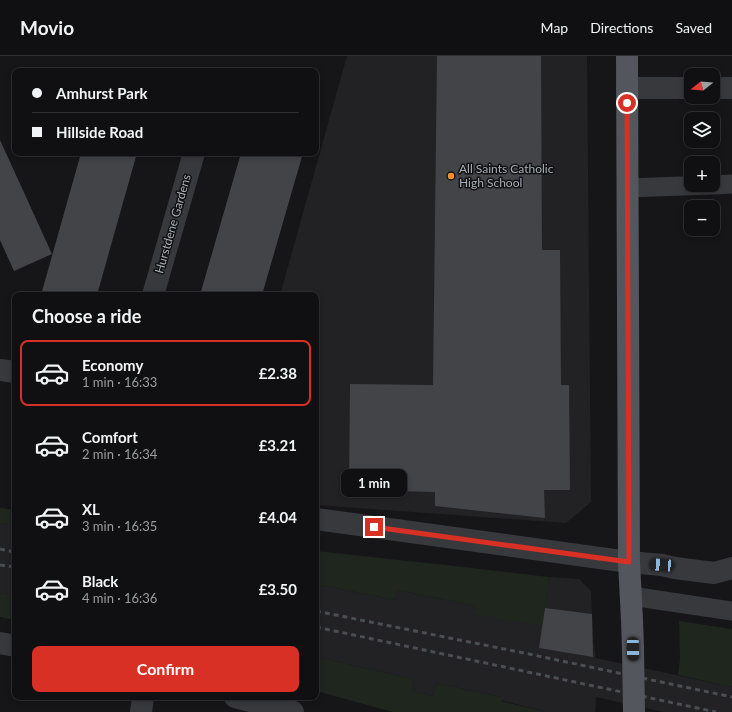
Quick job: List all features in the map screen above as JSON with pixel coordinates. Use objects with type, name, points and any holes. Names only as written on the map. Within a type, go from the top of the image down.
[{"type":"main road","points":[[627,56],[629,562],[634,712]]},
{"type":"street","points":[[627,88],[684,88]]},
{"type":"street","points":[[720,88],[732,88]]},
{"type":"street","name":"Hurstdene Gardens","points":[[154,292],[193,156]]},
{"type":"street","points":[[0,370],[12,372]]},
{"type":"street","points":[[319,519],[629,562],[662,565],[675,568],[714,572],[732,568]]},
{"type":"street","points":[[0,643],[12,645]]},
{"type":"street","points":[[141,712],[143,700]]},
{"type":"street","points":[[247,700],[293,712]]},
{"type":"lane","points":[[720,185],[732,184]]},
{"type":"lane","points":[[627,188],[684,186]]},
{"type":"lane","points":[[631,596],[732,611]]},
{"type":"shaded area","name":"All Saints Catholic High School","points":[[347,56],[587,56],[591,502],[566,523],[319,505],[319,292],[281,292]]},
{"type":"shaded area","points":[[0,508],[12,510],[12,525],[0,523]]},
{"type":"shaded area","points":[[0,523],[12,525],[12,595],[0,593]]},
{"type":"shaded area","points":[[319,551],[549,577],[543,626],[473,614],[475,606],[397,590],[395,600],[319,585]]},
{"type":"shaded area","points":[[549,577],[579,579],[591,591],[593,640],[596,658],[732,687],[732,712],[663,712],[596,697],[595,712],[546,712],[500,700],[501,697],[436,683],[433,696],[412,691],[414,679],[319,658],[319,585],[395,600],[397,590],[475,606],[474,614],[545,608]]},
{"type":"shaded area","points":[[0,593],[12,595],[12,619],[0,617]]},
{"type":"shaded area","points":[[679,621],[732,629],[732,687],[678,675],[680,659]]},
{"type":"shaded area","points":[[319,658],[414,679],[412,691],[433,696],[436,683],[501,697],[501,701],[546,712],[393,712],[319,692]]},
{"type":"building","points":[[437,56],[541,56],[542,250],[560,250],[561,385],[569,385],[570,490],[544,490],[545,518],[435,506],[435,492],[349,490],[350,384],[433,385]]},
{"type":"building","points":[[0,140],[52,254],[14,271],[0,240]]},
{"type":"building","points":[[80,156],[136,156],[98,292],[42,292]]},
{"type":"building","points":[[240,156],[302,156],[263,292],[201,292]]},
{"type":"building","points":[[545,608],[592,614],[593,657],[539,648]]},
{"type":"railway","points":[[0,549],[12,551]]},
{"type":"railway","points":[[0,565],[12,567]]},
{"type":"railway","points":[[319,612],[732,697]]},
{"type":"railway","points":[[319,628],[716,712]]},
{"type":"place","name":"All Saints Catholic High School","points":[[451,176]]},
{"type":"route","points":[[374,527],[629,562],[627,103]]}]
